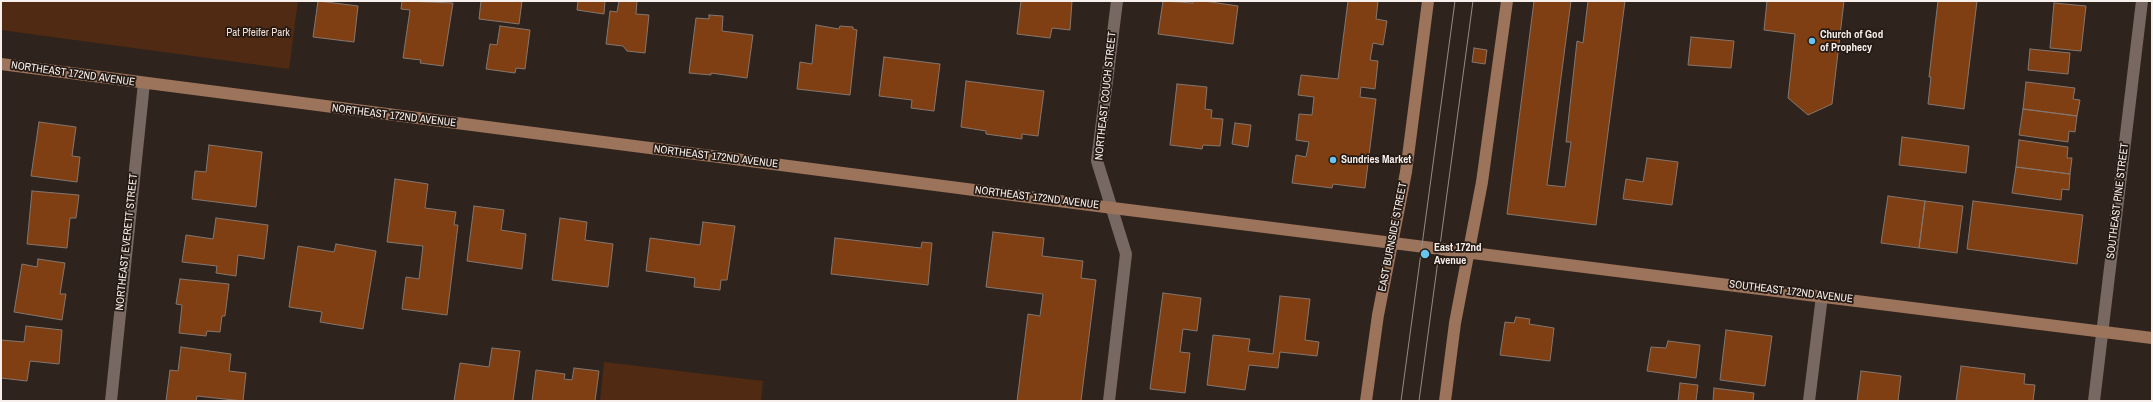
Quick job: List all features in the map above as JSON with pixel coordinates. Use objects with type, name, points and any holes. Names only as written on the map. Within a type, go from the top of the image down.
[{"type":"street","name":"NORTHEAST COUCH STREET","points":[[1109,401],[1126,254],[1097,161],[1117,1]]},
{"type":"street","name":"EAST BURNSIDE STREET","points":[[1366,401],[1378,315],[1406,172],[1428,1]]},
{"type":"street","points":[[1445,401],[1455,323],[1482,182],[1507,1]]},
{"type":"street","name":"SOUTHEAST PINE STREET","points":[[2094,401],[2142,1]]},
{"type":"street","name":"NORTHEAST 172ND AVENUE","points":[[1,64],[1112,208],[1431,247]]},
{"type":"street","name":"NORTHEAST EVERETT STREET","points":[[110,401],[144,83]]},
{"type":"street","name":"SOUTHEAST 172ND AVENUE","points":[[1431,247],[2152,338]]},
{"type":"street","points":[[1809,401],[1822,296]]},
{"type":"green space","name":"Pat Pfeifer Park","points":[[1,1],[298,1],[289,69],[1,30]]},
{"type":"green space","points":[[604,362],[763,381],[761,401],[600,401]]},
{"type":"building","points":[[318,1],[358,6],[354,42],[313,37]]},
{"type":"building","points":[[402,1],[453,3],[443,66],[420,63],[421,60],[403,58],[410,10],[401,9]]},
{"type":"building","points":[[481,1],[522,1],[519,24],[479,19]]},
{"type":"building","points":[[578,1],[605,1],[604,14],[577,10]]},
{"type":"building","points":[[619,1],[637,1],[636,14],[649,15],[645,53],[627,51],[623,46],[606,44],[610,11],[617,12]]},
{"type":"building","points":[[1021,1],[1072,1],[1070,30],[1052,28],[1050,38],[1017,34]]},
{"type":"building","points":[[1163,1],[1193,3],[1193,1],[1204,1],[1238,6],[1233,44],[1158,34]]},
{"type":"building","points":[[1348,1],[1378,1],[1376,19],[1387,21],[1383,45],[1373,43],[1370,60],[1378,61],[1375,89],[1361,87],[1360,97],[1376,99],[1365,188],[1333,184],[1332,188],[1292,183],[1296,155],[1306,157],[1309,142],[1296,140],[1299,114],[1312,115],[1314,97],[1298,95],[1301,75],[1338,79]]},
{"type":"building","points":[[1534,1],[1571,1],[1547,185],[1565,187],[1571,142],[1566,142],[1577,41],[1583,43],[1588,1],[1625,1],[1596,225],[1507,214]]},
{"type":"building","points":[[1767,1],[1844,1],[1832,104],[1808,115],[1788,98],[1795,34],[1764,30]]},
{"type":"building","points":[[1938,1],[1977,1],[1964,109],[1928,104],[1931,77],[1929,77]]},
{"type":"building","points":[[2054,3],[2086,6],[2081,51],[2050,48]]},
{"type":"building","points":[[709,15],[723,16],[722,31],[753,35],[747,78],[711,73],[711,75],[689,73],[696,18],[709,19]]},
{"type":"building","points":[[816,25],[839,29],[840,26],[853,27],[853,29],[857,30],[850,95],[797,89],[800,62],[812,64]]},
{"type":"building","points":[[500,26],[530,30],[525,69],[516,68],[515,73],[486,69],[490,44],[497,45]]},
{"type":"building","points":[[1691,37],[1734,41],[1731,68],[1688,65]]},
{"type":"building","points":[[1474,48],[1487,50],[1485,64],[1472,62]]},
{"type":"building","points":[[2030,49],[2070,53],[2068,74],[2028,70]]},
{"type":"building","points":[[884,57],[940,64],[934,111],[911,108],[912,100],[879,96]]},
{"type":"building","points":[[966,81],[1044,91],[1038,136],[1022,134],[1022,139],[986,134],[986,131],[961,127]]},
{"type":"building","points":[[2026,82],[2075,88],[2073,99],[2080,100],[2077,116],[2023,109]]},
{"type":"building","points":[[1177,84],[1207,87],[1205,109],[1212,110],[1211,118],[1223,119],[1220,146],[1203,145],[1202,149],[1170,145]]},
{"type":"building","points":[[2023,109],[2077,116],[2075,132],[2069,131],[2068,142],[2019,135]]},
{"type":"building","points":[[39,122],[76,127],[72,156],[80,157],[77,182],[31,176]]},
{"type":"building","points":[[1235,123],[1251,125],[1248,147],[1232,144]]},
{"type":"building","points":[[1902,137],[1969,146],[1966,173],[1899,165]]},
{"type":"building","points":[[2019,140],[2068,147],[2067,158],[2072,158],[2070,174],[2016,167]]},
{"type":"building","points":[[209,145],[262,152],[256,207],[192,199],[195,171],[206,172]]},
{"type":"building","points":[[1647,158],[1678,162],[1672,205],[1623,199],[1626,179],[1643,182]]},
{"type":"building","points":[[2016,167],[2070,174],[2069,190],[2062,189],[2061,200],[2012,193]]},
{"type":"building","points":[[395,179],[428,184],[425,208],[456,212],[454,225],[458,225],[447,315],[402,309],[406,277],[419,279],[423,246],[387,242]]},
{"type":"building","points":[[32,191],[79,195],[76,218],[70,218],[67,248],[27,244]]},
{"type":"building","points":[[1888,196],[1925,201],[1919,248],[1881,243]]},
{"type":"building","points":[[1925,201],[1963,206],[1957,253],[1919,248]]},
{"type":"building","points":[[1973,201],[2083,215],[2077,264],[1967,249]]},
{"type":"building","points":[[474,206],[504,210],[501,230],[526,234],[522,269],[467,261]]},
{"type":"building","points":[[216,218],[268,225],[264,259],[238,255],[236,276],[216,273],[217,266],[182,262],[186,235],[213,239]]},
{"type":"building","points":[[560,218],[587,222],[585,240],[613,244],[608,287],[552,280]]},
{"type":"building","points":[[703,222],[735,226],[727,280],[721,280],[720,290],[694,287],[695,278],[646,271],[650,238],[700,245]]},
{"type":"building","points":[[993,232],[1044,238],[1042,256],[1083,261],[1081,278],[1096,280],[1081,401],[1017,401],[1028,314],[1040,316],[1043,294],[986,287]]},
{"type":"building","points":[[835,238],[921,248],[922,242],[932,243],[928,285],[831,274]]},
{"type":"building","points":[[336,244],[376,251],[363,329],[320,322],[322,312],[289,307],[298,246],[334,252]]},
{"type":"building","points":[[38,259],[65,263],[60,294],[66,294],[62,320],[14,312],[22,264],[37,267]]},
{"type":"building","points":[[180,279],[229,284],[225,316],[222,316],[220,332],[207,331],[206,336],[179,333],[182,305],[176,304]]},
{"type":"building","points":[[1163,293],[1201,298],[1197,331],[1183,329],[1180,352],[1190,353],[1185,393],[1150,389]]},
{"type":"building","points":[[1280,296],[1310,299],[1305,340],[1319,342],[1317,356],[1280,352],[1278,368],[1249,365],[1245,390],[1207,385],[1213,335],[1250,339],[1248,351],[1273,354]]},
{"type":"building","points":[[1516,317],[1530,319],[1529,324],[1554,328],[1550,361],[1500,355],[1505,322],[1514,323]]},
{"type":"building","points":[[26,326],[62,330],[59,364],[30,361],[27,381],[1,378],[1,340],[24,342]]},
{"type":"building","points":[[1726,330],[1772,336],[1765,386],[1720,380]]},
{"type":"building","points":[[1668,341],[1700,345],[1696,378],[1647,371],[1651,347],[1666,348]]},
{"type":"building","points":[[181,347],[231,354],[229,371],[246,373],[243,401],[197,396],[196,401],[166,401],[170,370],[178,371]]},
{"type":"building","points":[[492,348],[520,351],[513,401],[454,401],[460,363],[489,367]]},
{"type":"building","points":[[1961,366],[2025,374],[2024,384],[2035,385],[2033,401],[1956,401]]},
{"type":"building","points":[[574,368],[599,371],[595,401],[532,401],[536,370],[565,374],[564,379],[572,380]]},
{"type":"building","points":[[1861,371],[1901,376],[1898,401],[1857,401]]},
{"type":"building","points":[[1680,383],[1698,385],[1696,401],[1678,401]]},
{"type":"building","points":[[1714,388],[1754,393],[1753,401],[1713,401]]},
{"type":"tram line","points":[[1401,401],[1455,1]]},
{"type":"tram line","points":[[1419,401],[1473,1]]},
{"type":"place","name":"Church of God of Prophecy","points":[[1812,41]]},
{"type":"place","name":"Sundries Market","points":[[1333,160]]},
{"type":"place","name":"East 172nd Avenue","points":[[1425,254]]}]
